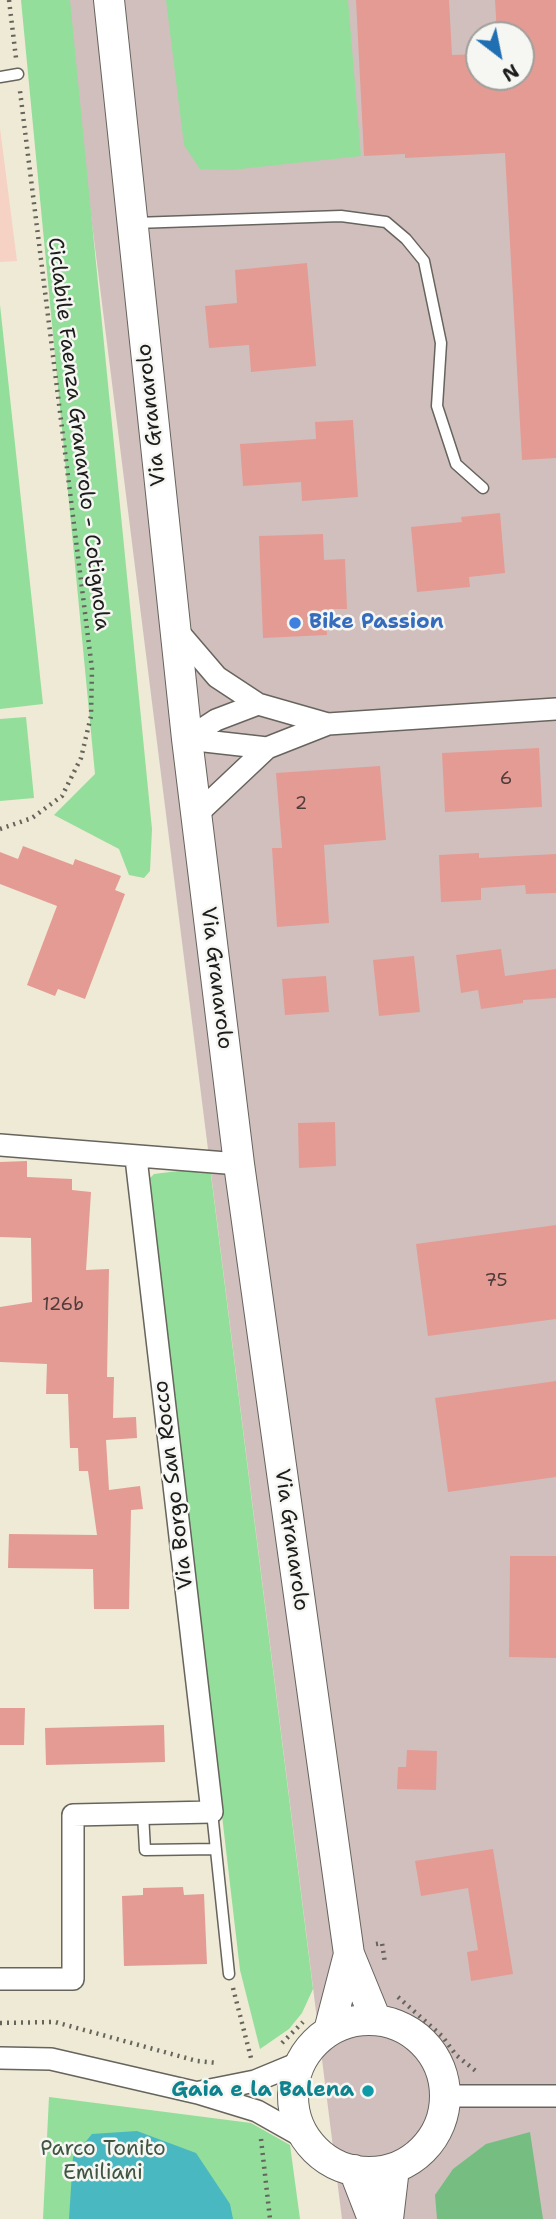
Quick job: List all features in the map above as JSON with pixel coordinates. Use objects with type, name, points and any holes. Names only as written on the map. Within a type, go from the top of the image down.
[{"type":"main road","name":"Via Granarolo","points":[[108,0],[196,815],[239,1164],[348,1951]]},
{"type":"main road","points":[[348,1951],[376,2020]]},
{"type":"main road","points":[[318,2025],[376,2020],[398,2025],[418,2036],[438,2063],[446,2096],[442,2119],[432,2140],[415,2157],[394,2168],[374,2172],[354,2171],[335,2164],[318,2153],[305,2137],[295,2113],[289,2054],[313,2044],[318,2025],[348,1951]]},
{"type":"main road","points":[[388,2219],[394,2168]]},
{"type":"main road","points":[[354,2171],[373,2219]]},
{"type":"street","points":[[175,628],[217,677],[258,704],[328,724]]},
{"type":"street","points":[[187,739],[216,720],[258,704]]},
{"type":"street","points":[[196,815],[225,784],[267,748],[328,724],[556,709]]},
{"type":"street","points":[[187,739],[267,748]]},
{"type":"street","points":[[0,1145],[136,1158],[239,1164]]},
{"type":"street","name":"Via Borgo San Rocco","points":[[136,1158],[212,1812]]},
{"type":"street","points":[[0,1979],[73,1979],[73,1815],[212,1812]]},
{"type":"street","points":[[198,2093],[255,2081],[289,2054]]},
{"type":"street","points":[[0,2058],[51,2059],[198,2093],[257,2111],[305,2137]]},
{"type":"street","points":[[446,2096],[556,2096]]},
{"type":"lane","points":[[0,76],[18,74]]},
{"type":"lane","points":[[132,223],[341,216],[386,222],[406,239],[424,261],[441,343],[437,406],[456,464],[483,488]]},
{"type":"lane","name":"Via Borgo San Rocco","points":[[212,1812],[229,1974]]},
{"type":"lane","points":[[143,1814],[145,1850],[216,1849]]},
{"type":"path","name":"Ciclabile Faenza Granarolo - Cotignola","points":[[0,830],[32,818],[62,796],[81,758],[91,716],[92,669],[9,0]]},
{"type":"path","points":[[348,1951],[382,1943],[386,1970]]},
{"type":"path","points":[[393,1987],[408,2008],[427,2021],[469,2067],[498,2077],[495,2098]]},
{"type":"path","points":[[0,2023],[55,2022],[197,2061],[222,2063]]},
{"type":"path","points":[[289,2054],[318,2025]]},
{"type":"path","points":[[242,2060],[262,2055]]},
{"type":"shaded area","points":[[64,0],[556,0],[556,2219],[342,2219]]},
{"type":"shaded area","points":[[0,128],[17,261],[0,262]]},
{"type":"green space","points":[[21,0],[70,0],[152,829],[150,871],[144,878],[129,875],[119,849],[54,815],[95,774]]},
{"type":"green space","points":[[166,0],[348,0],[361,156],[231,170],[200,169],[184,145]]},
{"type":"green space","points":[[0,305],[43,704],[0,709]]},
{"type":"green space","points":[[26,717],[34,798],[0,801],[0,719]]},
{"type":"green space","points":[[210,1167],[313,1989],[302,2013],[289,2029],[260,2049],[240,1970],[148,1180],[154,1174]]},
{"type":"green space","name":"Parco Tonito Emiliani","points":[[49,2097],[251,2123],[290,2145],[300,2219],[43,2219]]},
{"type":"green space","points":[[530,2132],[543,2219],[437,2219],[435,2195],[453,2169],[486,2144]]},
{"type":"water","points":[[137,2131],[196,2153],[230,2204],[233,2219],[69,2219],[73,2157],[92,2134]]},
{"type":"building","points":[[356,0],[449,0],[452,55],[465,55],[465,91],[535,91],[535,21],[496,21],[495,0],[556,0],[556,458],[522,460],[505,153],[405,158],[405,154],[364,156]]},
{"type":"building","points":[[307,263],[316,366],[251,372],[249,345],[209,348],[205,306],[237,303],[235,270]]},
{"type":"building","points":[[353,420],[358,497],[302,501],[301,482],[243,486],[240,444],[316,439],[315,422]]},
{"type":"building","points":[[500,513],[505,573],[469,577],[470,587],[417,592],[411,527],[462,522],[461,517]]},
{"type":"building","points":[[323,534],[324,560],[345,559],[347,609],[326,609],[327,635],[263,638],[259,536]]},
{"type":"building","points":[[539,748],[542,807],[445,812],[442,753]]},
{"type":"building","points":[[380,766],[386,840],[324,845],[329,923],[277,927],[272,848],[282,848],[276,773]]},
{"type":"building","points":[[23,846],[73,865],[75,859],[121,876],[115,890],[125,894],[85,999],[58,989],[55,996],[27,985],[57,906],[0,884],[0,852],[18,859]]},
{"type":"building","points":[[479,853],[479,858],[556,854],[556,893],[526,894],[525,885],[481,888],[481,900],[441,902],[439,855]]},
{"type":"building","points":[[501,949],[505,976],[556,969],[556,998],[523,1000],[523,1003],[481,1009],[478,990],[461,993],[456,955]]},
{"type":"building","points":[[414,956],[420,1012],[379,1016],[373,960]]},
{"type":"building","points":[[326,976],[329,1012],[285,1015],[282,979]]},
{"type":"building","points":[[335,1122],[336,1166],[299,1168],[298,1123]]},
{"type":"building","points":[[27,1161],[27,1177],[72,1179],[72,1190],[91,1192],[86,1270],[109,1269],[107,1377],[114,1377],[113,1418],[136,1417],[137,1438],[106,1440],[109,1490],[140,1486],[143,1509],[131,1510],[129,1609],[94,1609],[93,1569],[8,1568],[9,1534],[97,1535],[88,1471],[79,1471],[78,1448],[70,1448],[68,1394],[46,1394],[47,1364],[0,1362],[0,1307],[32,1302],[31,1238],[0,1237],[0,1162]]},
{"type":"building","points":[[556,1225],[556,1319],[428,1336],[416,1244]]},
{"type":"building","points":[[556,1381],[556,1477],[448,1492],[435,1398]]},
{"type":"building","points":[[510,1556],[556,1556],[556,1658],[509,1657]]},
{"type":"building","points":[[0,1708],[25,1708],[24,1745],[0,1745]]},
{"type":"building","points":[[164,1725],[165,1762],[46,1765],[45,1728]]},
{"type":"building","points":[[407,1750],[437,1751],[436,1790],[397,1789],[398,1767],[406,1767]]},
{"type":"building","points":[[493,1849],[513,1974],[471,1981],[467,1952],[478,1950],[468,1888],[421,1896],[415,1861]]},
{"type":"building","points":[[183,1887],[184,1895],[204,1894],[207,1964],[124,1966],[122,1896],[143,1895],[143,1888]]},
{"type":"place","name":"Bike Passion","points":[[295,623]]},
{"type":"place","name":"Gaia e la Balena","points":[[368,2091]]}]
